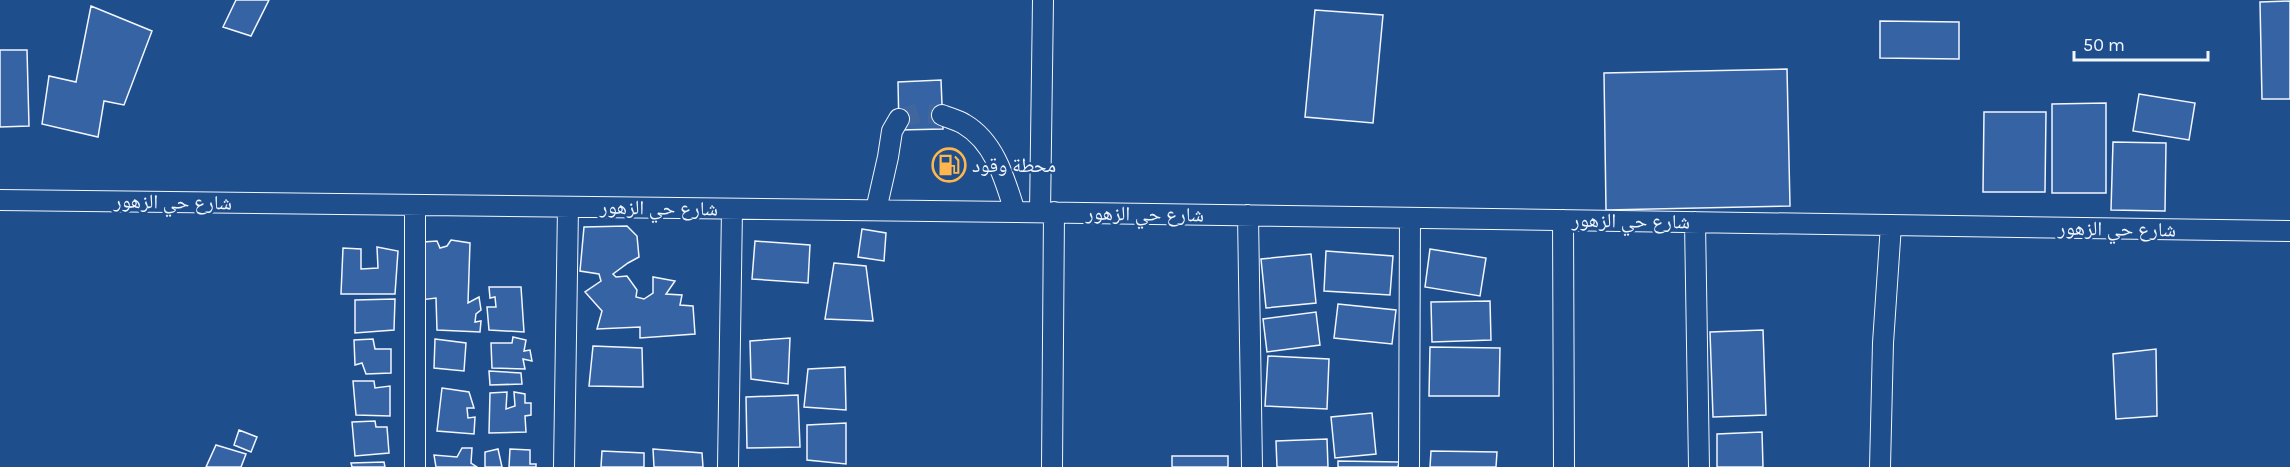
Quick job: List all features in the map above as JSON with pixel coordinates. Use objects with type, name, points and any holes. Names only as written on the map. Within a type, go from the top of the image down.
[{"type":"street","points":[[1043,0],[1052,467]]},
{"type":"street","points":[[942,115],[964,123],[980,136],[1002,170],[1015,212]]},
{"type":"street","points":[[876,210],[892,130],[899,119]]},
{"type":"street","name":"شارع حي الزهور","points":[[0,200],[1047,212],[2290,231]]},
{"type":"street","points":[[415,205],[415,466]]},
{"type":"street","points":[[564,467],[568,207]]},
{"type":"street","points":[[728,467],[732,208]]},
{"type":"street","points":[[1248,215],[1252,467]]},
{"type":"street","points":[[1409,467],[1410,218]]},
{"type":"street","points":[[1563,220],[1564,467]]},
{"type":"street","points":[[1695,222],[1699,467]]},
{"type":"street","points":[[1881,467],[1883,344],[1891,225]]},
{"type":"building","points":[[236,0],[269,0],[251,36],[223,27]]},
{"type":"building","points":[[2290,1],[2290,99],[2262,99],[2260,2]]},
{"type":"building","points":[[91,6],[152,31],[124,105],[104,101],[98,137],[42,124],[49,76],[76,82]]},
{"type":"building","points":[[1315,10],[1383,15],[1373,123],[1305,117]]},
{"type":"building","points":[[1880,21],[1959,22],[1959,59],[1880,58]]},
{"type":"building","points":[[0,50],[27,50],[29,126],[0,127]]},
{"type":"building","points":[[1787,69],[1790,206],[1606,210],[1604,73]]},
{"type":"building","points":[[941,80],[943,129],[899,130],[898,82]]},
{"type":"building","points":[[2139,94],[2195,103],[2189,140],[2133,131]]},
{"type":"building","points":[[2106,103],[2106,193],[2052,193],[2052,104]]},
{"type":"building","points":[[1984,112],[2046,112],[2045,192],[1983,192]]},
{"type":"building","points":[[2113,142],[2166,143],[2165,211],[2111,210]]},
{"type":"building","points":[[627,226],[637,236],[639,257],[613,274],[616,277],[627,276],[637,290],[636,297],[644,299],[653,293],[653,277],[675,281],[666,294],[682,295],[680,305],[693,306],[695,334],[640,338],[640,327],[597,329],[602,311],[585,292],[601,281],[599,274],[580,271],[584,227]]},
{"type":"building","points":[[862,229],[886,233],[884,261],[858,257]]},
{"type":"building","points":[[451,240],[470,243],[468,303],[479,297],[481,310],[476,314],[475,322],[481,321],[480,332],[437,330],[436,298],[420,300],[423,242],[437,241],[440,248],[447,246]]},
{"type":"building","points":[[755,241],[810,245],[808,283],[752,279]]},
{"type":"building","points":[[377,247],[398,251],[395,294],[341,294],[343,248],[361,249],[361,269],[378,268]]},
{"type":"building","points":[[1430,249],[1486,258],[1480,296],[1425,287]]},
{"type":"building","points":[[1326,251],[1393,256],[1390,295],[1324,291]]},
{"type":"building","points":[[1311,254],[1316,303],[1266,308],[1261,259]]},
{"type":"building","points":[[834,263],[866,266],[873,321],[825,319]]},
{"type":"building","points":[[489,287],[521,287],[524,332],[489,330],[487,307],[496,307],[495,297],[490,298]]},
{"type":"building","points":[[395,299],[394,330],[355,333],[355,300]]},
{"type":"building","points":[[1490,301],[1491,340],[1432,342],[1431,302]]},
{"type":"building","points":[[1338,304],[1396,310],[1392,344],[1334,338]]},
{"type":"building","points":[[1316,312],[1320,345],[1267,352],[1263,319]]},
{"type":"building","points":[[1763,330],[1766,415],[1713,417],[1710,332]]},
{"type":"building","points":[[513,337],[526,340],[524,351],[530,350],[532,361],[523,359],[525,369],[492,368],[491,343],[512,343]]},
{"type":"building","points":[[790,338],[788,384],[751,379],[750,341]]},
{"type":"building","points":[[373,339],[375,349],[391,349],[391,373],[366,374],[362,363],[355,365],[354,340]]},
{"type":"building","points":[[435,339],[466,343],[464,371],[434,368]]},
{"type":"building","points":[[593,346],[642,348],[643,387],[589,386]]},
{"type":"building","points":[[1430,347],[1500,348],[1499,396],[1429,396]]},
{"type":"building","points":[[2156,349],[2157,416],[2116,419],[2113,354]]},
{"type":"building","points":[[1268,356],[1329,359],[1327,409],[1265,406]]},
{"type":"building","points":[[845,367],[846,410],[804,407],[808,369]]},
{"type":"building","points":[[489,371],[521,373],[522,384],[490,385]]},
{"type":"building","points":[[353,381],[374,381],[375,388],[390,386],[390,416],[356,415]]},
{"type":"building","points":[[442,388],[469,392],[474,408],[467,408],[468,418],[475,417],[474,434],[437,431]]},
{"type":"building","points":[[507,392],[506,409],[515,406],[514,392],[525,394],[525,403],[531,403],[531,415],[525,416],[526,432],[489,433],[490,393]]},
{"type":"building","points":[[798,395],[800,447],[747,448],[746,397]]},
{"type":"building","points":[[1372,413],[1376,454],[1335,458],[1331,417]]},
{"type":"building","points":[[375,421],[376,427],[387,427],[389,453],[355,456],[352,422]]},
{"type":"building","points":[[846,423],[846,464],[807,460],[807,425]]},
{"type":"building","points":[[239,430],[257,437],[251,452],[234,445]]},
{"type":"building","points":[[1762,432],[1763,467],[1717,467],[1717,434]]},
{"type":"building","points":[[1327,439],[1328,467],[1277,467],[1276,441]]},
{"type":"building","points":[[216,445],[246,454],[241,467],[206,467]]},
{"type":"building","points":[[462,448],[472,448],[471,463],[477,467],[436,467],[434,455],[457,457]]},
{"type":"building","points":[[498,449],[502,467],[485,467],[485,452]]},
{"type":"building","points":[[510,449],[530,450],[530,464],[536,464],[536,467],[509,467]]},
{"type":"building","points":[[653,449],[702,453],[703,467],[654,467]]},
{"type":"building","points":[[602,451],[644,453],[644,467],[601,467]]},
{"type":"building","points":[[1431,451],[1497,452],[1496,467],[1430,467]]},
{"type":"building","points":[[1172,456],[1228,456],[1228,467],[1172,467]]},
{"type":"building","points":[[1338,461],[1399,462],[1398,467],[1338,467]]},
{"type":"building","points":[[384,462],[385,467],[352,467],[351,463]]},
{"type":"tunnel","points":[[899,119],[919,113],[942,115]]},
{"type":"place","name":"محطة وقود","points":[[949,165]]}]
